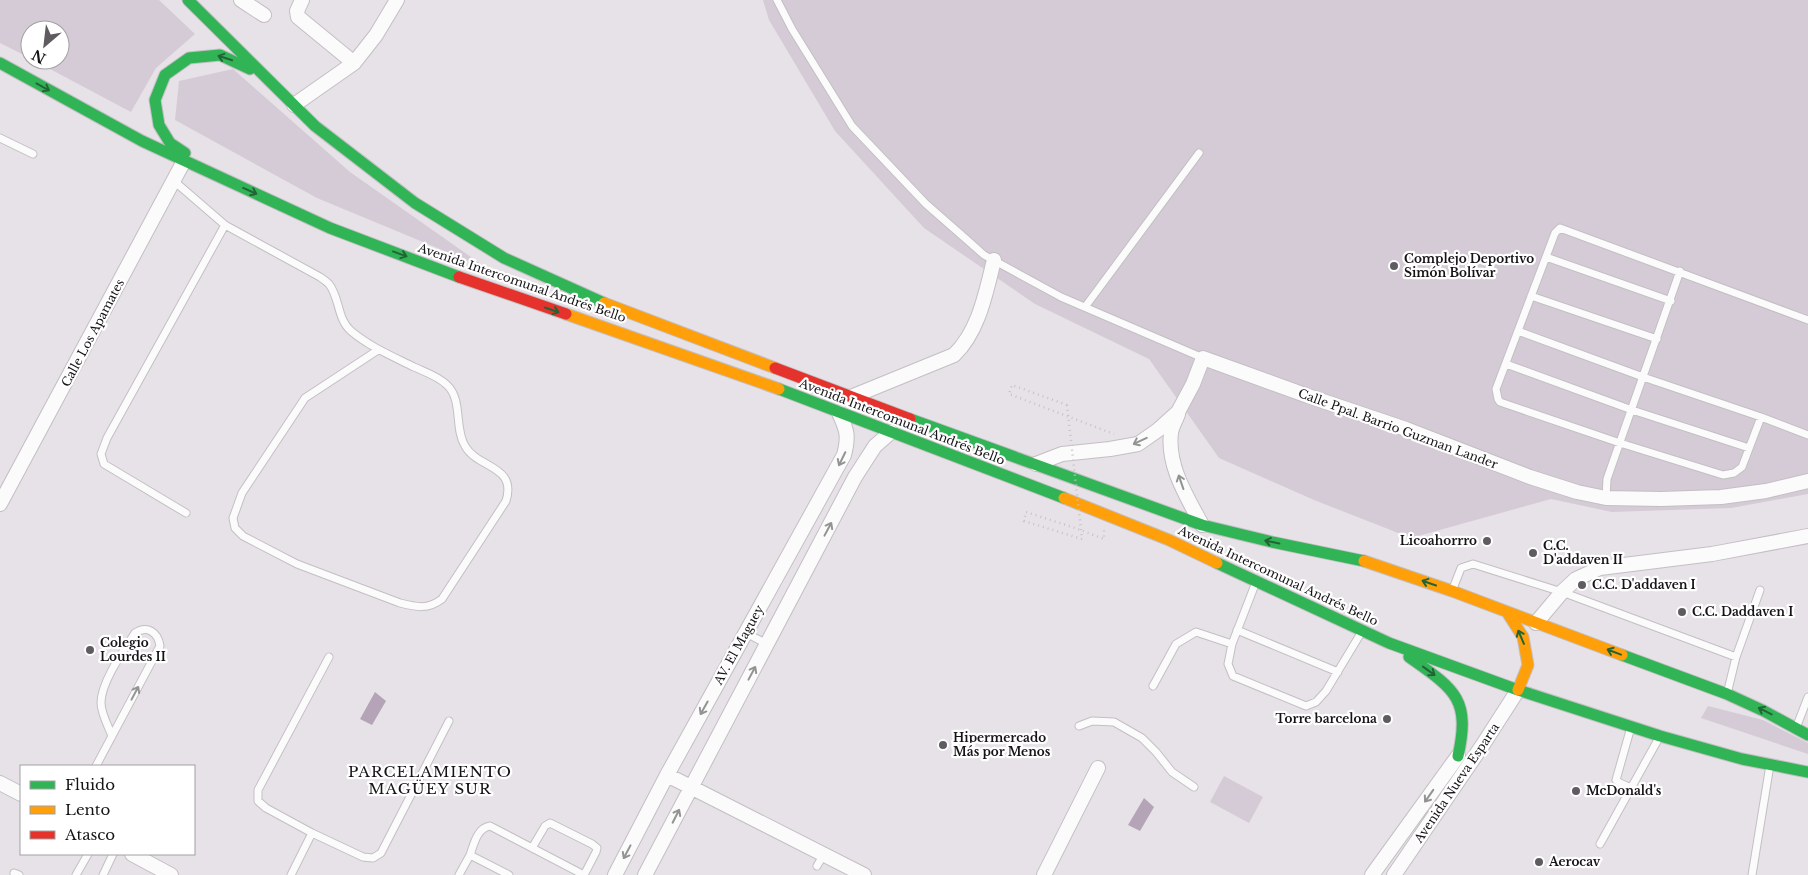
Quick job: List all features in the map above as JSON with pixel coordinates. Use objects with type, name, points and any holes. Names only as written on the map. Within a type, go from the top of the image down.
[{"type":"main road","name":"Avenida Intercomunal Andrés Bello","points":[[188,0],[315,126],[415,203],[504,258],[600,302],[851,397],[1202,525],[1376,564],[1452,591],[1726,694],[1764,711],[1808,735]]},
{"type":"main road","points":[[218,176],[170,143],[159,125],[155,100],[165,75],[189,58],[220,56],[243,65],[269,80]]},
{"type":"main road","name":"Avenida Intercomunal Andrés Bello","points":[[0,63],[142,141],[330,228],[506,294],[640,339],[1104,513],[1169,540],[1389,643],[1518,690],[1660,736],[1742,759],[1808,772]]},
{"type":"main road","points":[[1507,612],[1523,637],[1528,665],[1518,690]]},
{"type":"main road","points":[[1389,643],[1448,685],[1461,704],[1463,726],[1458,756]]},
{"type":"street","points":[[241,0],[264,15]]},
{"type":"street","points":[[302,0],[297,10],[298,17],[354,64]]},
{"type":"street","points":[[294,105],[354,64],[376,35],[396,0]]},
{"type":"street","name":"Calle Los Apamates","points":[[0,504],[184,160]]},
{"type":"street","points":[[851,397],[954,355],[964,345],[986,294],[994,260]]},
{"type":"street","points":[[1202,358],[1193,384],[1178,412],[1171,431],[1171,452],[1182,488],[1202,525]]},
{"type":"street","name":"Calle Ppal. Barrio Guzman Lander","points":[[1202,358],[1406,429],[1530,477],[1577,492],[1606,498],[1721,497],[1808,481]]},
{"type":"street","points":[[1036,464],[1062,454],[1138,444],[1158,430],[1178,412]]},
{"type":"street","name":"AV. El Maguey","points":[[615,875],[667,774],[844,455],[848,442],[847,430],[839,413]]},
{"type":"street","name":"AV. El Maguey","points":[[645,875],[856,477],[875,446],[891,432]]},
{"type":"street","points":[[1536,623],[1562,592],[1576,579],[1600,568],[1712,554],[1808,536]]},
{"type":"street","name":"Avenida Nueva Esparta","points":[[1394,875],[1500,720],[1518,690]]},
{"type":"street","name":"Avenida Nueva Esparta","points":[[1372,875],[1458,756]]},
{"type":"street","points":[[1044,875],[1098,768]]},
{"type":"street","points":[[667,774],[820,860],[859,874]]},
{"type":"street","points":[[0,783],[20,793]]},
{"type":"street","points":[[134,855],[171,875]]},
{"type":"lane","points":[[777,0],[792,29],[852,126],[926,204],[984,255],[1061,297],[1202,358]]},
{"type":"lane","points":[[0,138],[33,154]]},
{"type":"lane","points":[[1085,307],[1200,153]]},
{"type":"lane","points":[[174,181],[226,225],[320,277],[329,284],[343,322],[350,330],[378,350],[438,378],[449,386],[457,408],[465,446],[472,455],[504,476],[508,483],[509,491],[506,500],[442,599],[426,608],[400,603],[297,564],[243,536],[235,528],[233,518],[242,493],[305,398],[378,350]]},
{"type":"lane","points":[[186,513],[104,464],[100,454],[107,438],[226,225]]},
{"type":"lane","points":[[1761,417],[1742,467],[1734,473],[1723,475],[1620,443],[1500,402],[1496,389],[1555,233],[1560,228],[1808,320]]},
{"type":"lane","points":[[1546,257],[1671,301]]},
{"type":"lane","points":[[1606,498],[1607,479],[1680,271]]},
{"type":"lane","points":[[1531,296],[1657,339]]},
{"type":"lane","points":[[1518,331],[1643,377],[1761,417],[1808,436]]},
{"type":"lane","points":[[1506,364],[1632,410],[1749,448]]},
{"type":"lane","points":[[1452,591],[1461,568],[1473,564],[1562,592],[1736,657]]},
{"type":"lane","points":[[1256,582],[1232,644],[1228,664],[1233,676],[1306,706],[1316,702],[1326,690],[1363,630]]},
{"type":"lane","points":[[1726,694],[1736,657],[1760,590]]},
{"type":"lane","points":[[97,765],[112,736],[160,646],[156,634],[149,629],[140,630],[135,633],[106,682],[101,702],[105,721],[112,736]]},
{"type":"lane","points":[[1237,630],[1338,672]]},
{"type":"lane","points":[[1153,686],[1176,644],[1196,632],[1232,644]]},
{"type":"lane","points":[[746,633],[766,644]]},
{"type":"lane","points":[[329,657],[258,790],[258,801],[266,808],[312,833],[363,858],[373,858],[382,852],[449,721]]},
{"type":"lane","points":[[1796,728],[1808,697]]},
{"type":"lane","points":[[1079,726],[1092,721],[1114,722],[1142,738],[1172,772],[1194,787]]},
{"type":"lane","points":[[1631,727],[1616,780],[1620,784],[1631,788]]},
{"type":"lane","points":[[1600,844],[1660,736]]},
{"type":"lane","points":[[1458,756],[1470,764]]},
{"type":"lane","points":[[1752,875],[1770,765]]},
{"type":"lane","points":[[459,875],[479,833],[490,826],[532,848],[584,875],[597,848],[550,823],[545,826],[532,848]]},
{"type":"lane","points":[[291,875],[312,833]]},
{"type":"lane","points":[[470,854],[498,872],[510,875]]},
{"type":"lane","points":[[76,875],[87,855]]},
{"type":"lane","points":[[103,875],[113,855]]},
{"type":"path","points":[[1104,513],[1104,539],[1072,527],[1026,512],[1024,520],[1082,539],[1067,405],[1012,385],[1008,394],[1060,413],[1138,444]]},
{"type":"shaded area","points":[[0,0],[159,0],[195,34],[156,68],[131,112],[52,70],[70,70],[70,20],[20,20],[20,53],[0,43]]},
{"type":"shaded area","name":"Complejo Deportivo Simón Bolívar","points":[[763,0],[1808,0],[1808,494],[1731,508],[1612,512],[1551,499],[1411,538],[1314,500],[1219,458],[1149,359],[1035,304],[924,228],[835,131],[769,20]]},
{"type":"shaded area","points":[[233,69],[350,172],[488,269],[317,198],[175,120],[179,81]]},
{"type":"shaded area","points":[[375,692],[386,701],[372,725],[360,719]]},
{"type":"shaded area","points":[[1708,706],[1763,720],[1808,743],[1808,754],[1701,718]]},
{"type":"shaded area","points":[[1224,776],[1263,797],[1249,823],[1210,802]]},
{"type":"shaded area","points":[[1144,798],[1154,807],[1140,831],[1128,825]]},
{"type":"traffic: fast","points":[[188,0],[315,126],[415,203],[504,258],[604,303]]},
{"type":"traffic: fast","points":[[185,153],[170,143],[159,125],[155,100],[165,75],[189,58],[220,55],[250,69]]},
{"type":"traffic: fast","points":[[0,63],[142,141],[330,228],[459,277]]},
{"type":"traffic: fast","points":[[779,389],[1064,498]]},
{"type":"traffic: fast","points":[[910,419],[1202,525],[1364,561]]},
{"type":"traffic: fast","points":[[1217,563],[1389,643],[1518,690],[1660,736],[1742,759],[1808,772]]},
{"type":"traffic: fast","points":[[1622,655],[1727,694],[1764,711],[1808,735]]},
{"type":"traffic: fast","points":[[1409,657],[1448,687],[1455,697],[1460,708],[1462,721],[1458,756]]},
{"type":"traffic: slow","points":[[604,303],[775,368]]},
{"type":"traffic: slow","points":[[566,314],[779,389]]},
{"type":"traffic: slow","points":[[1064,498],[1169,540],[1217,563]]},
{"type":"traffic: slow","points":[[1364,561],[1452,591],[1622,655]]},
{"type":"traffic: slow","points":[[1507,612],[1523,637],[1528,665],[1518,690]]},
{"type":"traffic: jam","points":[[459,277],[566,314]]},
{"type":"traffic: jam","points":[[775,368],[910,419]]},
{"type":"place","name":"Complejo Deportivo Simón Bolívar","points":[[1394,266]]},
{"type":"place","name":"Licoahorrro","points":[[1487,541]]},
{"type":"place","name":"C.C. D'addaven II","points":[[1533,553]]},
{"type":"place","name":"C.C. D'addaven I","points":[[1582,585]]},
{"type":"place","name":"C.C. Daddaven I","points":[[1682,612]]},
{"type":"place","name":"Colegio Lourdes II","points":[[90,650]]},
{"type":"place","name":"Torre barcelona","points":[[1387,719]]},
{"type":"place","name":"Hipermercado Más por Menos","points":[[943,745]]},
{"type":"place","name":"McDonald's","points":[[1576,791]]},
{"type":"place","name":"Aerocav","points":[[1539,862]]},
{"type":"district","name":"PARCELAMIENTO MAGÜEY SUR","points":[[430,780]]}]
